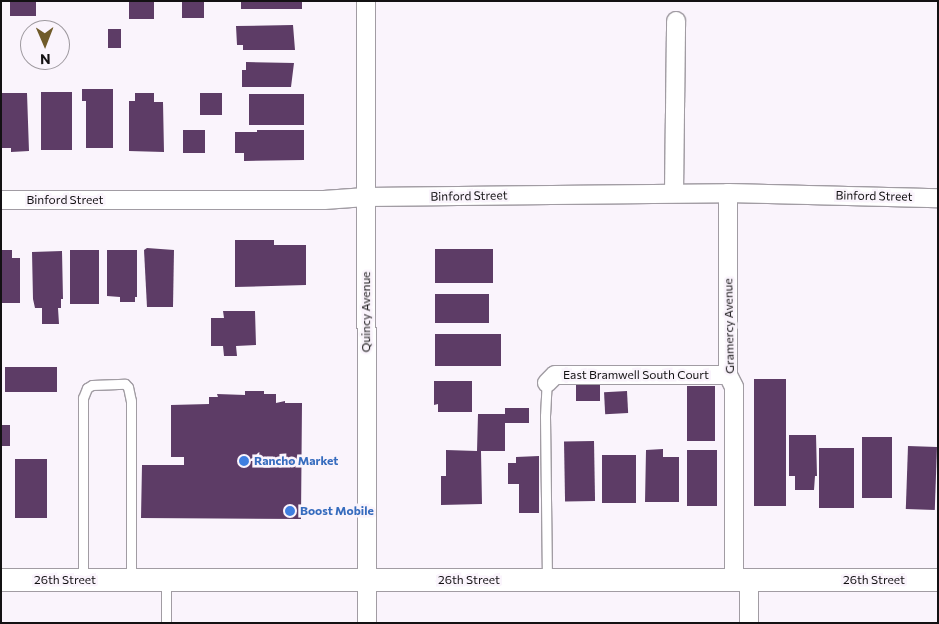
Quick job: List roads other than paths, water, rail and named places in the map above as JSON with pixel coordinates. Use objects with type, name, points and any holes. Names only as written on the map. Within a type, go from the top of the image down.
[{"type":"street","name":"Quincy Avenue","points":[[366,1],[367,623]]},
{"type":"street","points":[[674,194],[676,21]]},
{"type":"street","name":"Binford Street","points":[[1,200],[324,200],[366,197],[728,192],[938,198]]},
{"type":"street","name":"Gramercy Avenue","points":[[728,192],[728,375],[734,387],[742,580],[749,623]]},
{"type":"street","name":"East Bramwell South Court","points":[[547,383],[555,375],[728,375]]},
{"type":"street","name":"26th Street","points":[[1,580],[938,580]]},
{"type":"lane","points":[[547,383],[545,416],[547,580]]},
{"type":"lane","points":[[83,580],[83,398],[87,388],[92,385],[124,384],[128,387],[131,401],[132,580]]},
{"type":"lane","points":[[166,580],[166,623]]},
{"type":"place","name":"Rancho Market","points":[[244,461]]},
{"type":"place","name":"Boost Mobile","points":[[290,511]]}]
